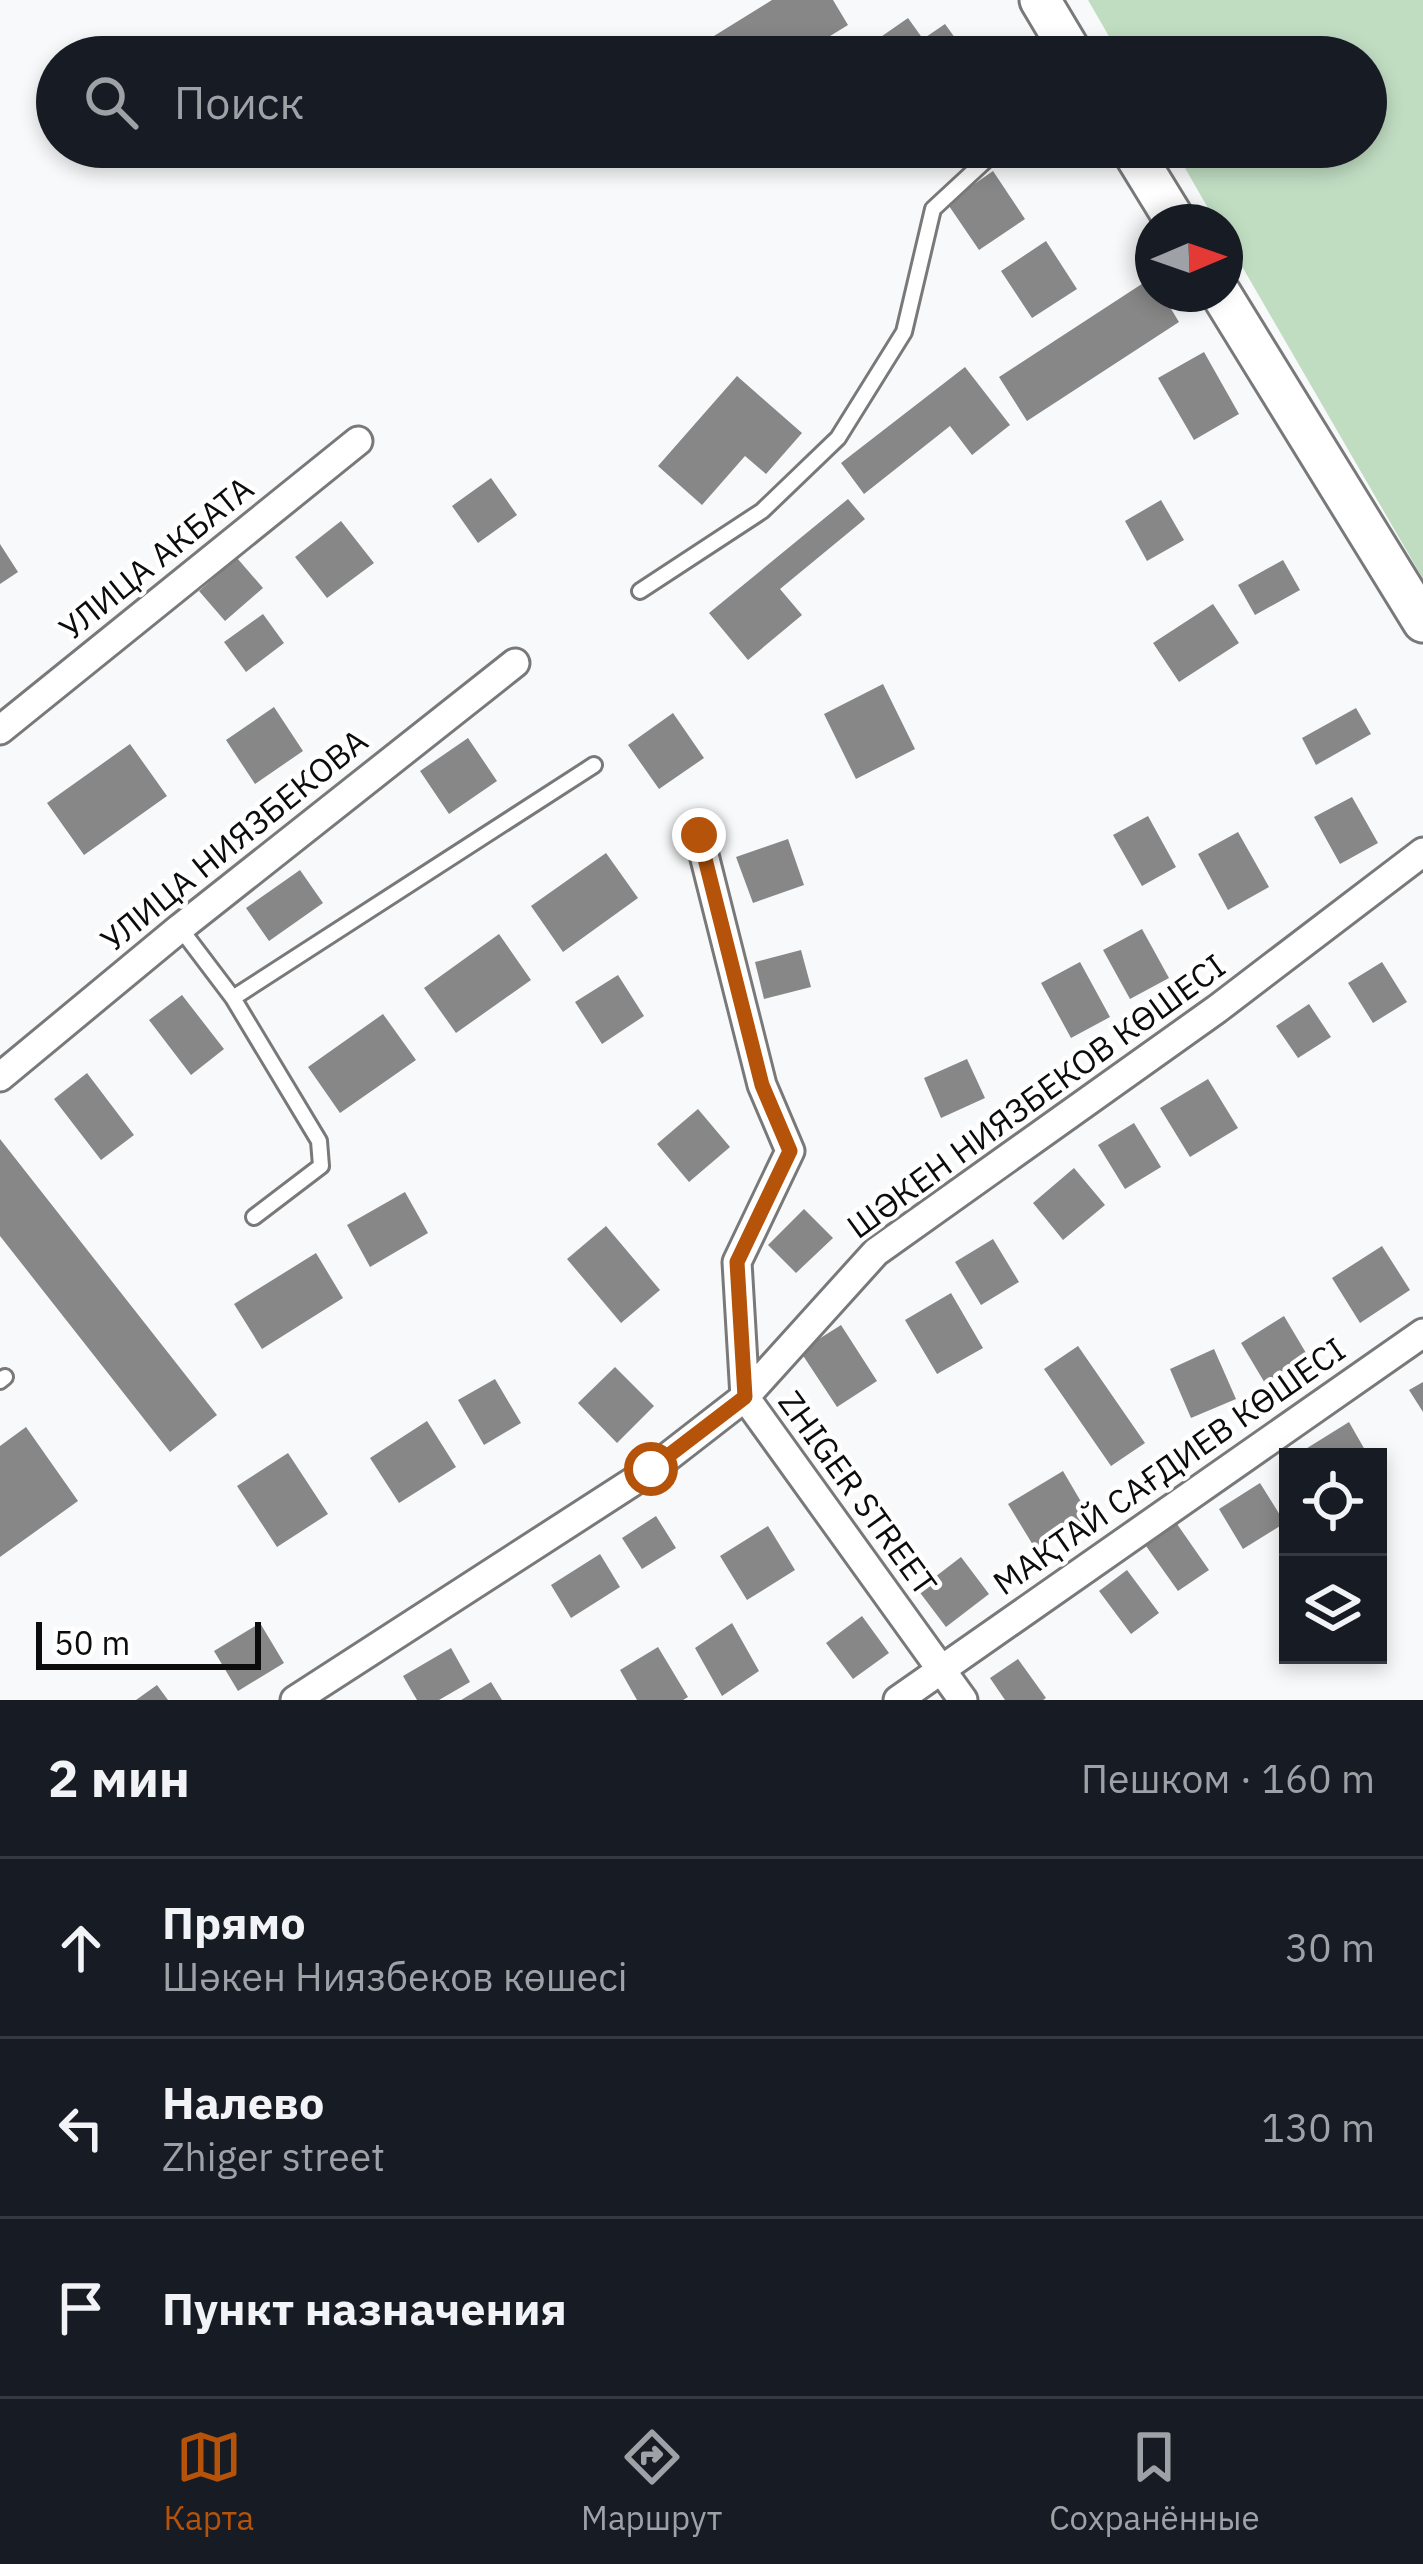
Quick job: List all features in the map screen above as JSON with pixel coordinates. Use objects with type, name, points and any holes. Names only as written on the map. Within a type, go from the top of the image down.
[{"type":"main road","points":[[1040,0],[1062,36]]},
{"type":"main road","points":[[1143,168],[1165,204]]},
{"type":"main road","points":[[1232,312],[1423,622]]},
{"type":"street","name":"УЛИЦА АКБАТА","points":[[0,730],[358,441]]},
{"type":"street","name":"УЛИЦА НИЯЗБЕКОВА","points":[[0,1077],[515,663]]},
{"type":"street","name":"ZHIGER STREET","points":[[699,835],[762,1085],[790,1151],[737,1262],[745,1397],[963,1700]]},
{"type":"street","name":"ШӘКЕН НИЯЗБЕКОВ КӨШЕСІ","points":[[295,1700],[651,1469],[745,1397],[876,1252],[1217,1009],[1423,852]]},
{"type":"street","name":"МАҚТАЙ САҒДИЕВ КӨШЕСІ","points":[[898,1700],[1423,1333]]},
{"type":"lane","points":[[640,591],[763,511],[838,438],[904,332],[933,209],[977,168]]},
{"type":"lane","points":[[233,998],[594,765]]},
{"type":"lane","points":[[180,928],[233,998],[319,1141],[321,1166],[254,1216]]},
{"type":"green space","points":[[1088,0],[1423,0],[1423,579],[1243,268],[1243,204],[1206,204],[1185,168],[1387,168],[1387,36],[1109,36]]},
{"type":"building","points":[[772,0],[833,0],[848,25],[830,36],[714,36]]},
{"type":"building","points":[[908,18],[921,36],[882,36]]},
{"type":"building","points":[[945,24],[954,36],[927,36]]},
{"type":"building","points":[[993,171],[1025,219],[979,250],[947,203]]},
{"type":"building","points":[[1046,241],[1077,289],[1032,318],[1001,271]]},
{"type":"building","points":[[1135,288],[1135,312],[1173,312],[1179,322],[1027,421],[999,377]]},
{"type":"building","points":[[1204,352],[1239,414],[1194,440],[1158,378]]},
{"type":"building","points":[[965,367],[1010,425],[972,455],[950,426],[864,494],[841,463]]},
{"type":"building","points":[[737,376],[802,433],[766,474],[745,456],[702,505],[658,466]]},
{"type":"building","points":[[491,478],[517,515],[478,543],[452,506]]},
{"type":"building","points":[[848,499],[865,519],[780,589],[802,615],[748,660],[709,613]]},
{"type":"building","points":[[1161,500],[1184,540],[1147,561],[1125,521]]},
{"type":"building","points":[[341,521],[374,563],[327,598],[295,557]]},
{"type":"building","points":[[0,544],[18,572],[0,584]]},
{"type":"building","points":[[237,558],[263,588],[225,621],[199,591]]},
{"type":"building","points":[[1283,560],[1300,590],[1255,615],[1238,585]]},
{"type":"building","points":[[1213,604],[1239,643],[1179,682],[1153,643]]},
{"type":"building","points":[[263,614],[284,643],[246,672],[224,642]]},
{"type":"building","points":[[883,684],[915,749],[856,779],[824,714]]},
{"type":"building","points":[[274,707],[303,751],[255,784],[226,740]]},
{"type":"building","points":[[1356,708],[1371,734],[1316,765],[1302,738]]},
{"type":"building","points":[[673,713],[704,758],[659,789],[628,745]]},
{"type":"building","points":[[468,738],[497,781],[449,814],[420,771]]},
{"type":"building","points":[[130,744],[167,796],[84,855],[47,803]]},
{"type":"building","points":[[1352,797],[1378,843],[1340,864],[1314,817]]},
{"type":"building","points":[[1148,816],[1176,867],[1142,886],[1113,835]]},
{"type":"building","points":[[1238,832],[1269,887],[1228,910],[1198,854]]},
{"type":"building","points":[[788,839],[804,885],[753,903],[736,857]]},
{"type":"building","points":[[606,853],[638,898],[563,952],[531,906]]},
{"type":"building","points":[[300,870],[323,903],[269,941],[246,908]]},
{"type":"building","points":[[1142,929],[1169,978],[1130,999],[1103,950]]},
{"type":"building","points":[[499,934],[531,980],[456,1033],[424,988]]},
{"type":"building","points":[[801,950],[811,987],[764,999],[755,962]]},
{"type":"building","points":[[1080,962],[1110,1017],[1071,1038],[1041,983]]},
{"type":"building","points":[[1382,962],[1407,1002],[1373,1023],[1348,983]]},
{"type":"building","points":[[618,975],[644,1016],[602,1044],[575,1002]]},
{"type":"building","points":[[182,995],[224,1049],[191,1075],[149,1020]]},
{"type":"building","points":[[1309,1004],[1331,1037],[1298,1058],[1276,1026]]},
{"type":"building","points":[[383,1014],[416,1060],[340,1113],[308,1067]]},
{"type":"building","points":[[967,1059],[985,1098],[941,1118],[924,1078]]},
{"type":"building","points":[[87,1073],[134,1135],[101,1160],[54,1099]]},
{"type":"building","points":[[1208,1079],[1238,1128],[1190,1157],[1160,1108]]},
{"type":"building","points":[[698,1109],[730,1147],[689,1182],[657,1144]]},
{"type":"building","points":[[1134,1123],[1161,1167],[1125,1189],[1098,1145]]},
{"type":"building","points":[[0,1139],[217,1415],[170,1452],[0,1236]]},
{"type":"building","points":[[1074,1168],[1105,1205],[1063,1240],[1033,1203]]},
{"type":"building","points":[[405,1192],[428,1233],[370,1267],[347,1225]]},
{"type":"building","points":[[804,1209],[833,1238],[796,1273],[768,1245]]},
{"type":"building","points":[[606,1226],[660,1290],[621,1323],[567,1259]]},
{"type":"building","points":[[993,1239],[1019,1282],[981,1305],[955,1262]]},
{"type":"building","points":[[1382,1246],[1410,1290],[1360,1323],[1332,1278]]},
{"type":"building","points":[[316,1253],[343,1298],[262,1349],[234,1304]]},
{"type":"building","points":[[951,1293],[983,1348],[937,1374],[905,1320]]},
{"type":"building","points":[[1284,1316],[1312,1363],[1269,1390],[1241,1343]]},
{"type":"building","points":[[841,1325],[877,1381],[837,1407],[800,1351]]},
{"type":"building","points":[[1078,1346],[1145,1443],[1111,1466],[1044,1369]]},
{"type":"building","points":[[1214,1349],[1236,1399],[1191,1418],[1170,1369]]},
{"type":"building","points":[[615,1367],[654,1406],[617,1443],[578,1403]]},
{"type":"building","points":[[495,1379],[521,1423],[484,1445],[458,1400]]},
{"type":"building","points":[[1423,1382],[1423,1412],[1409,1390]]},
{"type":"building","points":[[427,1421],[456,1467],[399,1503],[370,1458]]},
{"type":"building","points":[[1349,1422],[1364,1448],[1307,1448]]},
{"type":"building","points":[[26,1427],[78,1501],[0,1557],[0,1446]]},
{"type":"building","points":[[288,1453],[328,1514],[277,1547],[237,1486]]},
{"type":"building","points":[[1063,1471],[1090,1517],[1036,1550],[1008,1504]]},
{"type":"building","points":[[1260,1483],[1279,1513],[1279,1527],[1243,1549],[1219,1509]]},
{"type":"building","points":[[656,1516],[676,1548],[642,1569],[622,1538]]},
{"type":"building","points":[[1177,1524],[1209,1570],[1178,1591],[1146,1546]]},
{"type":"building","points":[[768,1526],[795,1570],[747,1600],[720,1556]]},
{"type":"building","points":[[600,1554],[620,1587],[571,1618],[551,1585]]},
{"type":"building","points":[[961,1557],[989,1594],[946,1627],[918,1590]]},
{"type":"building","points":[[1127,1570],[1159,1613],[1131,1634],[1099,1591]]},
{"type":"building","points":[[862,1616],[889,1653],[853,1679],[826,1643]]},
{"type":"building","points":[[260,1623],[284,1663],[238,1691],[214,1651]]},
{"type":"building","points":[[732,1623],[759,1671],[722,1696],[695,1648]]},
{"type":"building","points":[[658,1647],[688,1697],[683,1700],[637,1700],[620,1670]]},
{"type":"building","points":[[451,1648],[470,1682],[439,1700],[417,1700],[403,1676]]},
{"type":"building","points":[[1018,1659],[1046,1698],[1043,1700],[1005,1700],[990,1678]]},
{"type":"building","points":[[491,1682],[502,1700],[461,1700]]},
{"type":"building","points":[[157,1685],[168,1700],[136,1700]]},
{"type":"route","points":[[651,1469],[745,1397],[737,1262],[790,1151],[762,1085],[699,835]]}]
